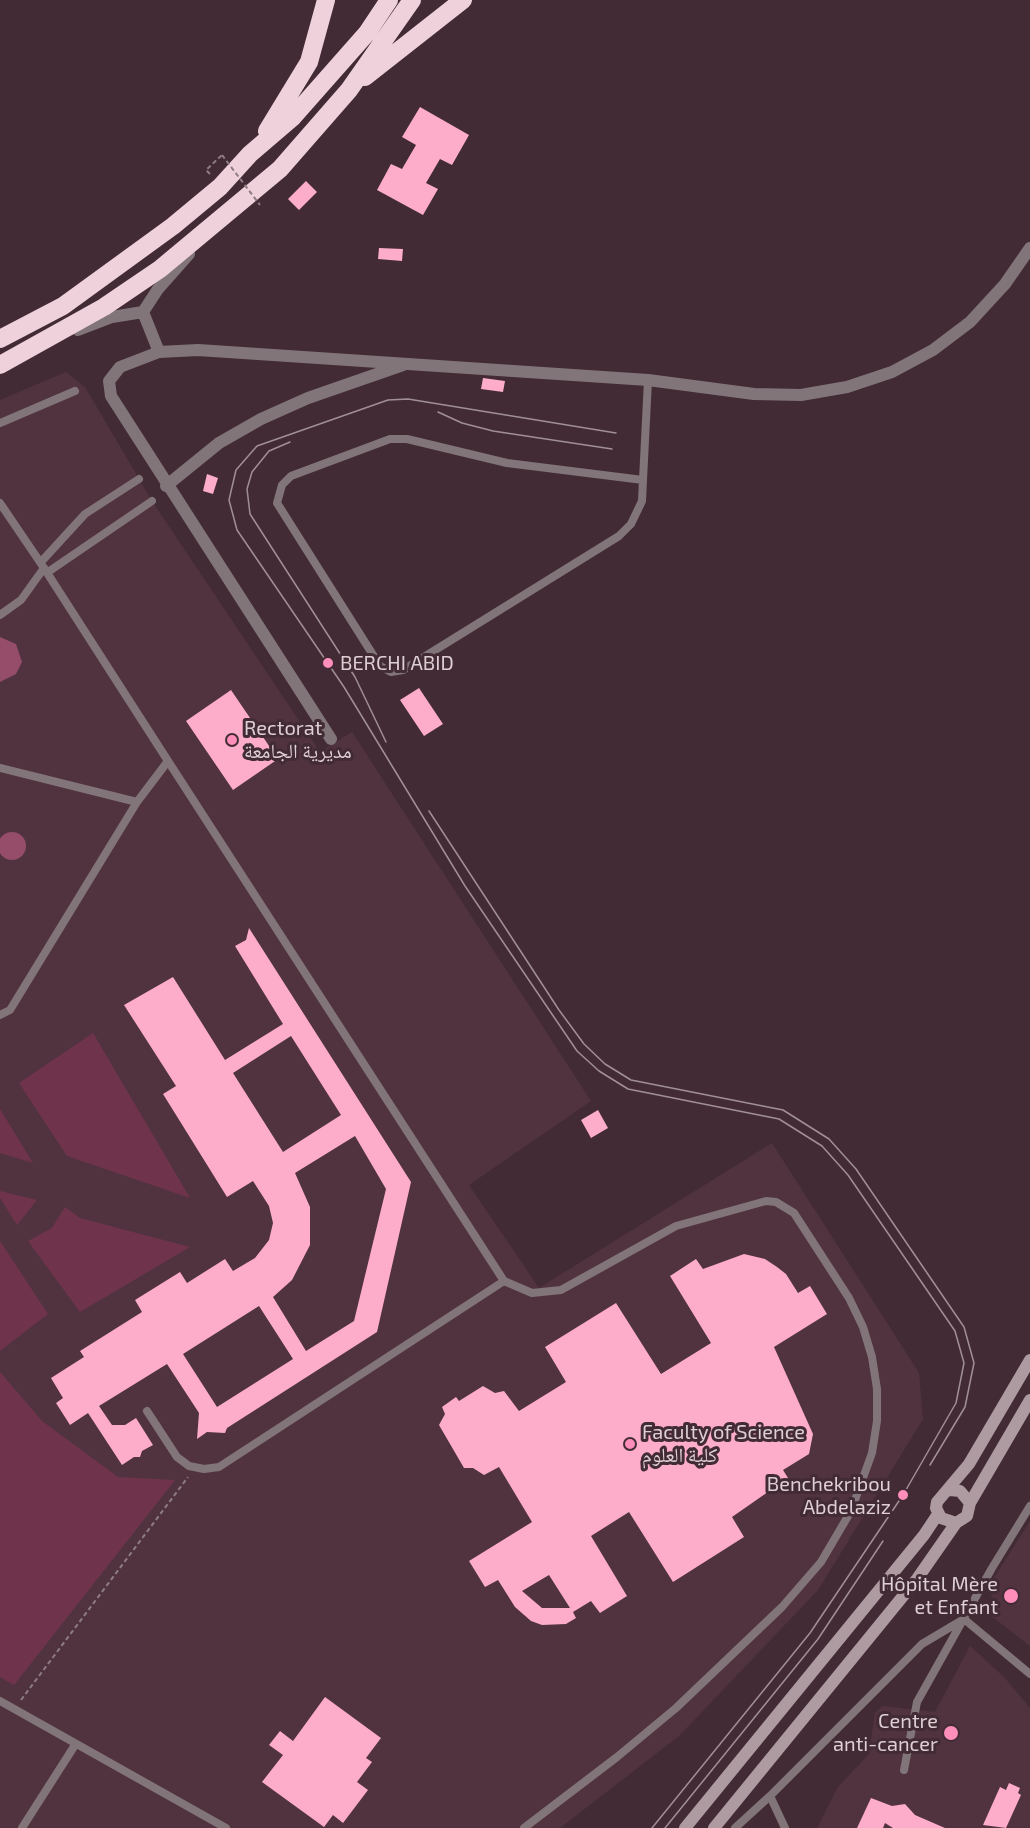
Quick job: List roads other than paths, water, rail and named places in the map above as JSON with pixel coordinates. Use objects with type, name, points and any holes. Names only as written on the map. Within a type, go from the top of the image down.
[{"type":"highway","points":[[0,339],[63,306],[220,188],[250,154],[284,106],[309,62],[326,0]]},
{"type":"highway","points":[[250,154],[292,117],[367,33],[389,0]]},
{"type":"highway","points":[[0,366],[35,348],[160,269],[280,169],[349,90],[412,0]]},
{"type":"highway","points":[[349,90],[463,0]]},
{"type":"main road","points":[[950,1490],[969,1464],[1030,1360]]},
{"type":"main road","points":[[714,1828],[917,1579],[956,1523],[967,1516],[970,1503],[1030,1400]]},
{"type":"main road","points":[[685,1828],[924,1535],[938,1514],[937,1502],[944,1492],[960,1491],[970,1503]]},
{"type":"main road","points":[[938,1514],[946,1521],[956,1523]]},
{"type":"street","points":[[35,348],[103,319],[143,312],[167,278],[216,224]]},
{"type":"street","points":[[331,739],[166,486],[111,396],[109,388],[112,374],[120,367],[159,352],[198,350],[648,380],[754,394],[801,395],[847,387],[892,372],[933,350],[970,322],[1005,284],[1030,248]]},
{"type":"street","points":[[143,312],[159,352]]},
{"type":"street","points":[[166,486],[219,443],[261,419],[308,398],[409,363]]},
{"type":"lane","points":[[644,480],[507,463],[407,439],[390,439],[291,476],[282,485],[278,503],[380,666],[397,672],[619,536],[631,524],[639,509],[644,480],[648,380]]},
{"type":"lane","points":[[0,423],[75,391]]},
{"type":"lane","points":[[0,615],[21,600],[85,514],[139,479]]},
{"type":"lane","points":[[44,567],[152,501]]},
{"type":"lane","points":[[0,503],[44,567],[504,1281],[532,1293],[552,1293],[570,1286],[676,1226],[725,1214],[755,1201],[776,1202],[794,1213],[800,1221],[849,1298],[863,1327],[872,1357],[877,1389],[877,1421],[872,1453],[862,1483],[837,1537],[803,1586],[654,1727],[524,1828]]},
{"type":"lane","points":[[0,1015],[10,1010],[137,802],[168,761]]},
{"type":"lane","points":[[0,768],[137,802]]},
{"type":"lane","points":[[147,1410],[177,1457],[195,1467],[204,1469],[226,1463],[504,1281]]},
{"type":"lane","points":[[904,1770],[917,1702],[992,1568],[1030,1506]]},
{"type":"lane","points":[[964,1619],[1030,1674]]},
{"type":"lane","points":[[735,1828],[922,1644],[964,1619]]},
{"type":"lane","points":[[0,1701],[226,1828]]},
{"type":"lane","points":[[22,1828],[75,1745]]},
{"type":"lane","points":[[770,1796],[785,1828]]},
{"type":"tram line","points":[[616,433],[408,399],[388,400],[257,446],[236,470],[229,500],[237,530],[344,687],[465,886],[577,1051],[599,1071],[628,1089],[779,1119],[822,1146],[848,1175],[955,1331],[964,1363],[956,1403],[903,1495],[810,1633],[652,1828]]},
{"type":"tram line","points":[[438,412],[462,423],[493,431],[612,449]]},
{"type":"tram line","points":[[290,442],[269,451],[252,472],[247,489],[250,514],[355,677],[386,742]]},
{"type":"tram line","points":[[429,811],[559,1010],[584,1044],[605,1064],[631,1080],[783,1110],[829,1139],[856,1169],[964,1327],[974,1363],[965,1407],[930,1465]]},
{"type":"tram line","points":[[665,1828],[818,1639],[883,1541]]},
{"type":"place","name":"BERCHI ABID","points":[[328,663]]},
{"type":"place","name":"Rectorat مديرية الجامعة","points":[[232,740]]},
{"type":"place","name":"Faculty of Science كلية العلوم","points":[[630,1444]]},
{"type":"place","name":"Benchekribou Abdelaziz","points":[[903,1495]]},
{"type":"place","name":"Hôpital Mère et Enfant","points":[[1011,1596]]},
{"type":"place","name":"Centre anti-cancer","points":[[951,1733]]}]
